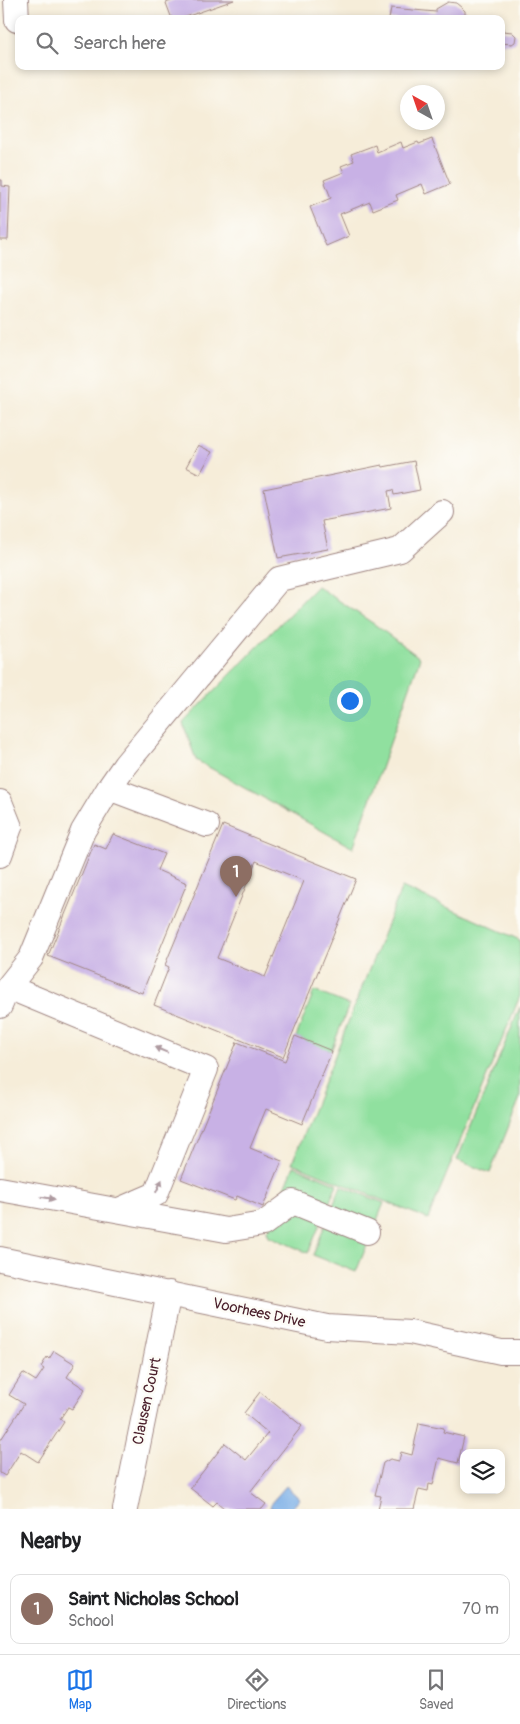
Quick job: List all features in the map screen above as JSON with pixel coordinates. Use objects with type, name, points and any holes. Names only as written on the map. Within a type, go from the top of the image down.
[{"type":"street","points":[[118,1210],[156,1194],[206,1069],[4,996],[31,958],[83,831],[109,788],[125,765],[279,580],[400,550],[442,512]]},
{"type":"street","points":[[109,788],[207,825]]},
{"type":"street","points":[[0,802],[10,827],[0,855]]},
{"type":"street","points":[[0,1189],[226,1230],[263,1224],[293,1202],[367,1232]]},
{"type":"street","name":"Voorhees Drive","points":[[0,1259],[327,1327],[410,1332],[501,1352],[520,1352]]},
{"type":"street","name":"Clausen Court","points":[[125,1509],[169,1293]]},
{"type":"green space","points":[[317,586],[374,624],[420,658],[353,848],[196,760],[183,723]]},
{"type":"green space","points":[[402,887],[520,940],[520,996],[428,1219],[292,1163]]},
{"type":"green space","points":[[314,991],[349,1005],[331,1051],[296,1037]]},
{"type":"green space","points":[[520,1007],[520,1098],[490,1173],[457,1160]]},
{"type":"green space","points":[[294,1166],[337,1184],[308,1253],[269,1236],[267,1231]]},
{"type":"green space","points":[[341,1186],[384,1203],[356,1272],[313,1255]]},
{"type":"water","points":[[286,1486],[300,1499],[291,1509],[270,1509],[271,1503]]},
{"type":"building","points":[[174,0],[234,0],[191,15],[170,15],[166,3]]},
{"type":"building","points":[[448,2],[456,3],[465,11],[465,15],[390,15],[391,8],[436,12],[436,9]]},
{"type":"building","points":[[505,31],[512,32],[516,36],[515,42],[512,44],[505,43]]},
{"type":"building","points":[[432,139],[450,184],[426,194],[422,184],[396,195],[398,200],[373,210],[370,202],[340,214],[349,236],[326,246],[310,207],[331,198],[324,180],[344,172],[341,166],[354,161],[351,154],[375,145],[377,152],[401,142],[403,148]]},
{"type":"building","points":[[0,180],[2,180],[2,186],[10,187],[8,240],[0,240]]},
{"type":"building","points":[[198,445],[212,452],[200,474],[186,467]]},
{"type":"building","points":[[414,461],[420,490],[394,495],[393,490],[388,491],[391,508],[322,521],[328,549],[278,558],[264,489],[382,465],[383,467]]},
{"type":"building","points":[[223,825],[356,879],[283,1057],[154,1005],[169,967],[165,965]],"holes":[[[256,861],[304,881],[265,977],[217,958]]]},
{"type":"building","points":[[113,834],[164,854],[157,870],[187,883],[142,993],[48,956],[94,844],[106,849]]},
{"type":"building","points":[[295,1036],[332,1051],[302,1124],[266,1109],[250,1148],[282,1161],[263,1207],[237,1196],[235,1200],[181,1179],[237,1042],[285,1061]]},
{"type":"building","points":[[54,1351],[75,1364],[67,1377],[85,1389],[72,1409],[68,1407],[60,1419],[64,1422],[38,1462],[21,1451],[5,1476],[0,1473],[0,1441],[24,1404],[9,1395],[23,1373],[36,1381],[44,1369],[41,1367],[47,1357],[49,1359]]},
{"type":"building","points":[[260,1392],[302,1426],[250,1492],[266,1504],[262,1509],[225,1509],[217,1502],[213,1506],[190,1488],[225,1443],[246,1460],[268,1433],[244,1413]]},
{"type":"building","points":[[419,1423],[444,1428],[443,1432],[464,1437],[458,1463],[439,1458],[433,1485],[429,1484],[428,1491],[419,1489],[414,1509],[378,1509],[381,1496],[375,1495],[383,1463],[390,1459],[399,1461],[401,1452],[412,1455]]},
{"type":"place","name":"Saint Nicholas School","points":[[236,897]]}]
